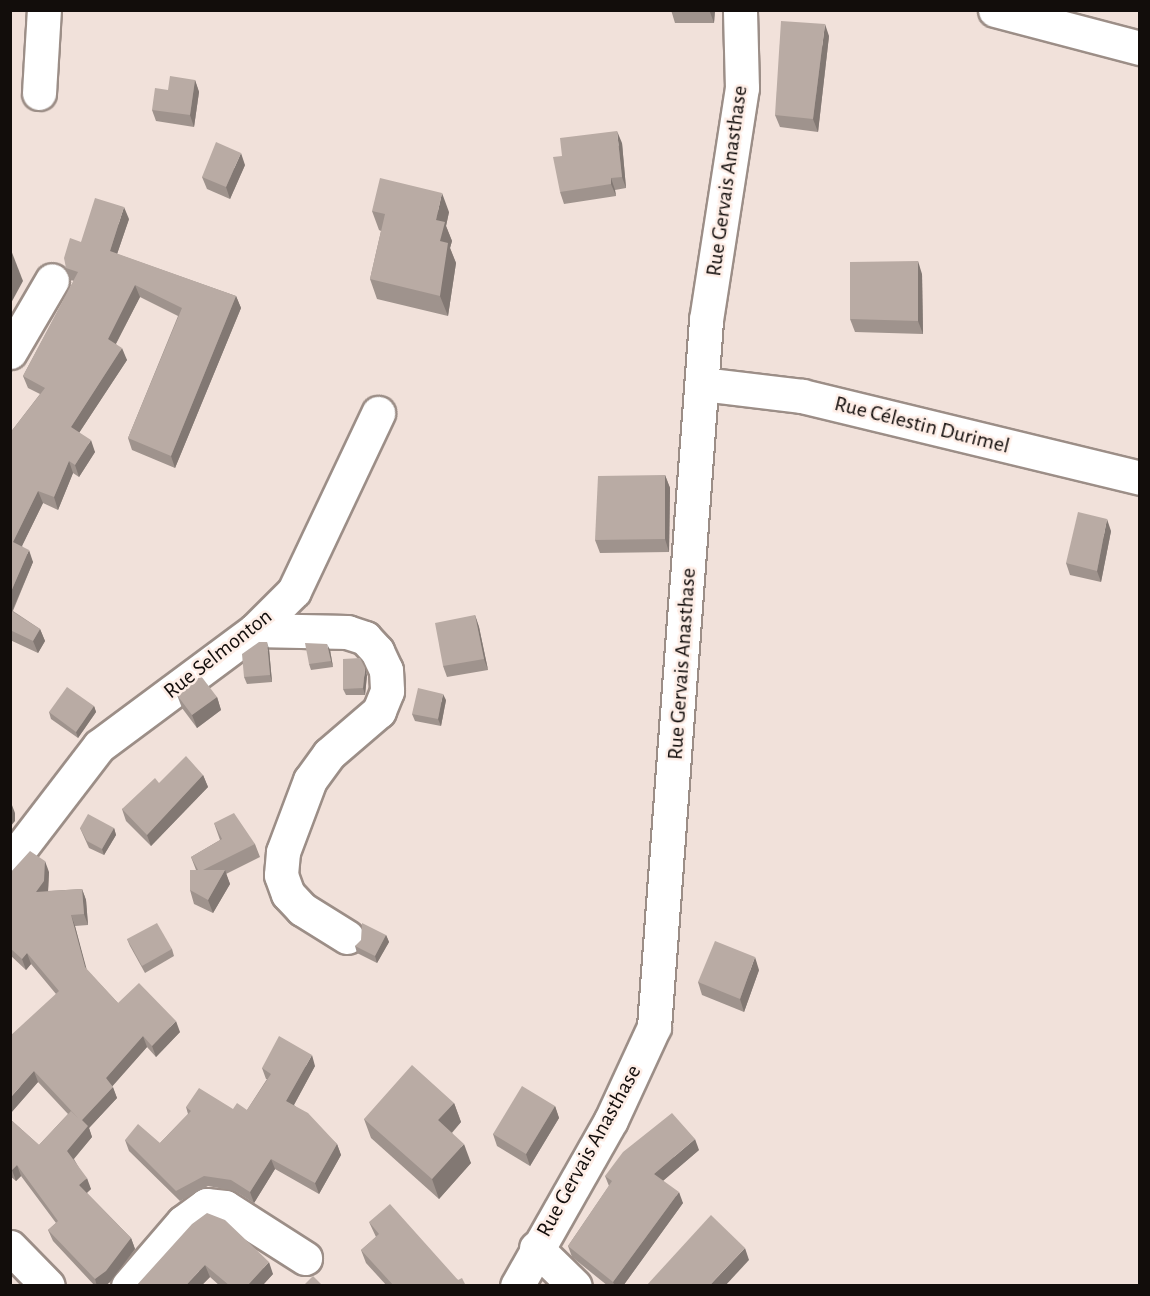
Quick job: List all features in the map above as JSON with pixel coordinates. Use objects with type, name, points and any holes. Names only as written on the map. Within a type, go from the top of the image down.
[{"type":"street","points":[[39,93],[44,10]]},
{"type":"street","name":"Rue Gervais Anasthase","points":[[517,1286],[536,1248],[611,1120],[654,1027],[706,320],[742,87],[740,10]]},
{"type":"street","points":[[995,10],[1140,48]]},
{"type":"street","points":[[10,352],[52,279]]},
{"type":"street","name":"Rue Célestin Durimel","points":[[703,384],[802,396],[1140,477]]},
{"type":"street","name":"Rue Selmonton","points":[[10,862],[99,746],[255,630],[294,591],[323,523],[378,413]]},
{"type":"street","points":[[255,630],[347,632],[365,638],[377,651],[386,670],[387,691],[379,711],[328,754],[310,780],[283,852],[281,875],[288,894],[302,909],[347,937]]},
{"type":"street","points":[[128,1286],[183,1222],[206,1205],[225,1207],[305,1258]]},
{"type":"street","points":[[10,1247],[48,1286]]},
{"type":"street","points":[[536,1248],[575,1286]]},
{"type":"building","points":[[710,10],[710,12],[671,11]]},
{"type":"building","points":[[781,21],[825,24],[813,119],[775,115]]},
{"type":"building","points":[[170,76],[195,80],[190,115],[152,110],[155,88],[168,90]]},
{"type":"building","points":[[617,131],[622,177],[611,178],[611,184],[560,192],[553,157],[562,156],[560,138]]},
{"type":"building","points":[[216,142],[241,153],[226,187],[202,177]]},
{"type":"building","points":[[380,178],[442,193],[436,220],[445,222],[440,241],[448,243],[440,296],[370,279],[385,214],[372,211]]},
{"type":"building","points":[[95,198],[124,207],[110,251],[236,296],[171,456],[128,438],[182,308],[135,285],[108,339],[122,348],[71,427],[91,440],[75,465],[69,461],[54,497],[38,491],[13,542],[29,550],[10,594],[10,433],[45,388],[23,376],[78,272],[66,268],[64,258],[70,238],[81,242]]},
{"type":"building","points":[[918,261],[918,321],[850,319],[850,262]]},
{"type":"building","points":[[665,475],[665,539],[595,540],[598,476]]},
{"type":"building","points":[[1078,512],[1107,519],[1097,571],[1066,563]]},
{"type":"building","points":[[10,610],[40,629],[33,641],[10,630]]},
{"type":"building","points":[[475,615],[484,659],[443,666],[435,623]]},
{"type":"building","points":[[259,642],[267,642],[270,675],[244,677],[242,654]]},
{"type":"building","points":[[305,643],[327,644],[331,661],[309,664]]},
{"type":"building","points":[[360,658],[365,668],[363,688],[343,689],[343,659]]},
{"type":"building","points":[[201,676],[217,697],[192,715],[177,695]]},
{"type":"building","points":[[67,687],[94,706],[76,732],[49,712]]},
{"type":"building","points":[[418,688],[443,694],[438,719],[412,714]]},
{"type":"building","points":[[186,756],[203,775],[147,835],[122,809],[155,778],[159,783]]},
{"type":"building","points":[[234,813],[255,844],[203,870],[225,870],[208,900],[190,890],[190,870],[198,870],[191,857],[222,839],[214,823]]},
{"type":"building","points":[[88,814],[114,828],[102,849],[87,841],[80,828]]},
{"type":"building","points":[[30,851],[45,861],[44,881],[36,892],[82,889],[84,914],[71,915],[85,967],[118,1003],[139,983],[176,1021],[152,1046],[143,1036],[106,1078],[113,1087],[82,1120],[88,1126],[67,1151],[87,1178],[79,1185],[131,1238],[106,1271],[95,1279],[48,1230],[58,1221],[17,1165],[12,1170],[10,1168],[10,1119],[39,1145],[71,1111],[78,1118],[34,1071],[10,1098],[10,1036],[59,991],[27,953],[22,959],[10,948],[10,873]]},
{"type":"building","points":[[157,923],[172,949],[142,966],[127,939]]},
{"type":"building","points":[[362,923],[386,935],[375,956],[355,946],[361,940]]},
{"type":"building","points":[[715,941],[755,957],[740,999],[698,982]]},
{"type":"building","points":[[279,1036],[312,1055],[286,1101],[308,1113],[337,1144],[315,1183],[271,1159],[250,1192],[231,1180],[204,1176],[176,1191],[125,1140],[138,1124],[160,1143],[191,1111],[186,1107],[199,1088],[233,1109],[237,1103],[247,1110],[271,1074],[262,1068]]},
{"type":"building","points":[[412,1065],[454,1103],[438,1120],[464,1144],[432,1179],[364,1119]]},
{"type":"building","points":[[522,1086],[555,1106],[526,1154],[493,1134]]},
{"type":"building","points":[[672,1113],[695,1139],[654,1174],[679,1192],[613,1282],[568,1246],[612,1181],[605,1176],[623,1152]]},
{"type":"building","points":[[390,1204],[458,1280],[462,1278],[466,1286],[394,1286],[361,1250],[379,1234],[369,1222]]},
{"type":"building","points":[[207,1213],[225,1220],[269,1262],[247,1286],[230,1286],[205,1265],[185,1286],[136,1286],[192,1224]]},
{"type":"building","points":[[711,1215],[745,1248],[709,1286],[646,1286]]},
{"type":"building","points":[[313,1276],[323,1286],[303,1286]]}]
